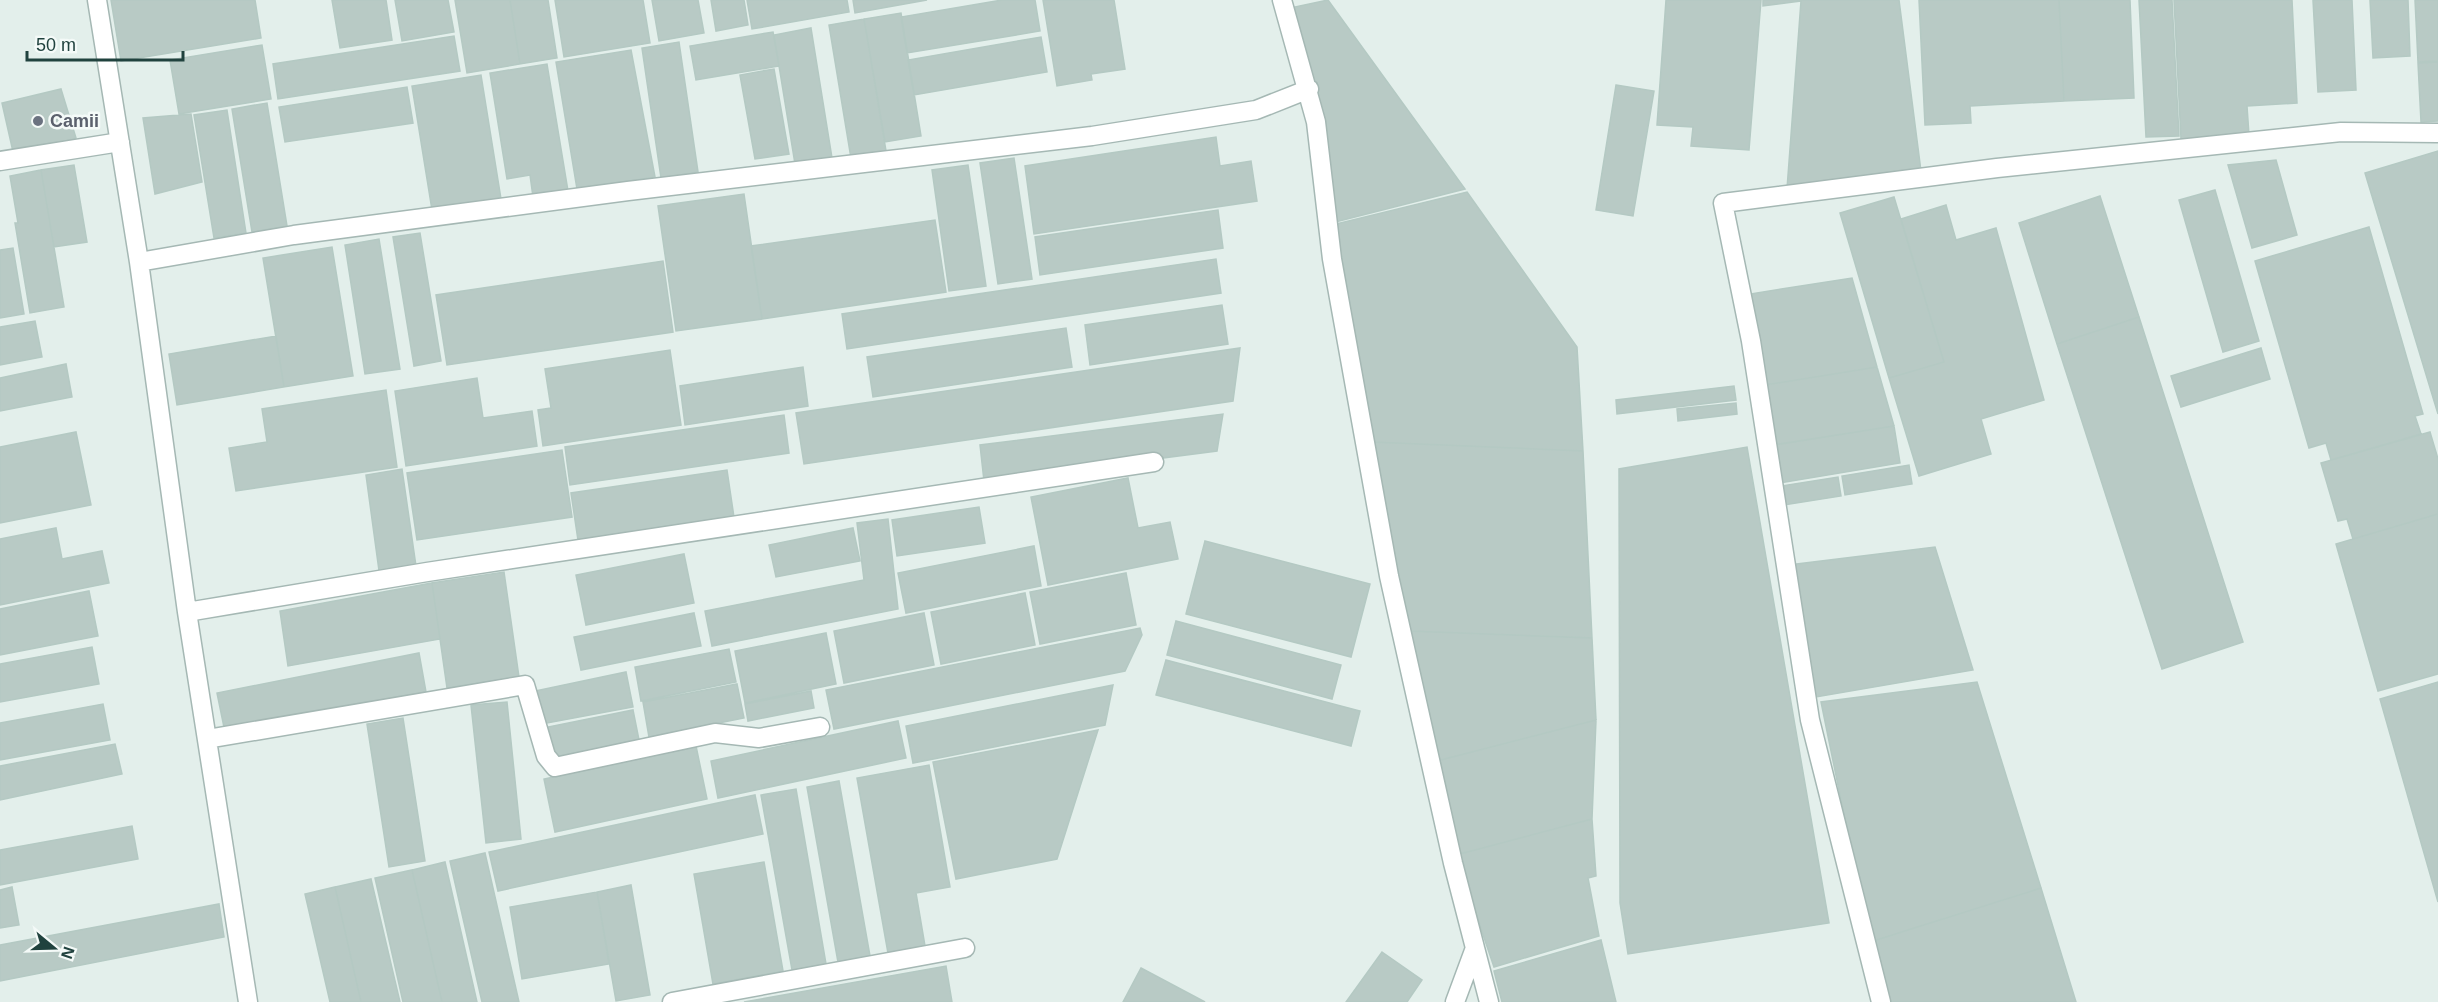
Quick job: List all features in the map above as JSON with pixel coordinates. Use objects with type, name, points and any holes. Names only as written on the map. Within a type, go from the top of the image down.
[{"type":"street","points":[[97,0],[139,262],[187,612],[248,1002]]},
{"type":"street","points":[[1282,0],[1309,89],[1316,122],[1332,259],[1389,576],[1453,863],[1490,1002]]},
{"type":"street","points":[[139,262],[294,235],[628,190],[1092,136],[1256,110],[1309,89]]},
{"type":"street","points":[[1881,1002],[1810,720],[1751,341],[1723,203],[1997,168],[2341,132],[2438,133]]},
{"type":"street","points":[[0,161],[120,142]]},
{"type":"street","points":[[187,612],[474,565],[1154,462]]},
{"type":"street","points":[[207,739],[525,685],[546,756],[555,767],[715,733],[759,738],[820,727]]},
{"type":"street","points":[[672,1002],[965,948]]},
{"type":"street","points":[[1455,1002],[1475,948]]},
{"type":"building","points":[[111,0],[255,0],[261,38],[121,61]]},
{"type":"building","points":[[332,0],[386,0],[392,40],[340,48]]},
{"type":"building","points":[[395,0],[448,0],[454,32],[402,41]]},
{"type":"building","points":[[455,0],[510,0],[520,64],[467,73]]},
{"type":"building","points":[[510,0],[548,0],[557,58],[520,64]]},
{"type":"building","points":[[555,0],[643,0],[650,43],[564,57]]},
{"type":"building","points":[[652,0],[698,0],[704,33],[659,41]]},
{"type":"building","points":[[711,0],[744,0],[748,25],[716,31]]},
{"type":"building","points":[[747,0],[847,0],[849,12],[752,29]]},
{"type":"building","points":[[853,0],[927,0],[855,13]]},
{"type":"building","points":[[1002,0],[1035,0],[1040,31],[907,53],[901,17]]},
{"type":"building","points":[[1043,0],[1114,0],[1125,69],[1091,74],[1092,80],[1057,86]]},
{"type":"building","points":[[1328,0],[1465,189],[1335,222],[1290,8]]},
{"type":"building","points":[[1666,0],[1761,0],[1749,150],[1691,146],[1693,127],[1657,125]]},
{"type":"building","points":[[1763,0],[1899,0],[1921,171],[1787,189],[1801,1],[1763,6]]},
{"type":"building","points":[[1919,0],[2059,0],[2064,101],[1970,106],[1971,123],[1925,125]]},
{"type":"building","points":[[2059,0],[2130,0],[2134,98],[2064,101]]},
{"type":"building","points":[[2139,0],[2172,0],[2179,136],[2146,137]]},
{"type":"building","points":[[2174,0],[2292,0],[2297,103],[2247,106],[2249,135],[2181,139]]},
{"type":"building","points":[[2313,0],[2352,0],[2356,90],[2318,92]]},
{"type":"building","points":[[2370,0],[2408,0],[2410,56],[2373,58]]},
{"type":"building","points":[[2415,0],[2438,0],[2438,61],[2418,62]]},
{"type":"building","points":[[901,13],[921,136],[885,142],[864,19]]},
{"type":"building","points":[[864,19],[886,151],[851,158],[829,25]]},
{"type":"building","points":[[811,28],[832,158],[795,164],[774,35]]},
{"type":"building","points":[[773,32],[779,66],[696,80],[690,46]]},
{"type":"building","points":[[454,36],[460,71],[278,99],[273,64]]},
{"type":"building","points":[[1041,37],[1047,72],[914,95],[908,60]]},
{"type":"building","points":[[679,42],[698,172],[661,178],[642,48]]},
{"type":"building","points":[[262,45],[271,99],[179,114],[170,60]]},
{"type":"building","points":[[631,50],[655,177],[577,189],[556,62]]},
{"type":"building","points":[[2438,62],[2438,121],[2421,122],[2418,63]]},
{"type":"building","points":[[547,64],[568,191],[533,197],[530,175],[507,179],[490,73]]},
{"type":"building","points":[[774,69],[789,154],[755,159],[740,75]]},
{"type":"building","points":[[481,75],[501,199],[432,210],[412,86]]},
{"type":"building","points":[[1616,85],[1654,91],[1633,216],[1596,210]]},
{"type":"building","points":[[407,87],[413,123],[285,142],[279,107]]},
{"type":"building","name":"Camii","points":[[61,89],[76,138],[14,156],[2,103]]},
{"type":"building","points":[[267,103],[287,226],[252,232],[232,109]]},
{"type":"building","points":[[227,110],[246,233],[214,238],[194,115]]},
{"type":"building","points":[[191,114],[202,182],[155,194],[143,118]]},
{"type":"building","points":[[1216,137],[1220,166],[1251,161],[1257,201],[1034,234],[1025,166]]},
{"type":"building","points":[[2438,151],[2438,414],[2365,173]]},
{"type":"building","points":[[1014,158],[1032,279],[998,284],[980,163]]},
{"type":"building","points":[[2276,160],[2297,235],[2252,248],[2228,165]]},
{"type":"building","points":[[74,165],[87,242],[54,247],[41,170]]},
{"type":"building","points":[[968,165],[986,286],[949,291],[932,170]]},
{"type":"building","points":[[41,170],[64,307],[30,313],[15,223],[18,223],[10,176]]},
{"type":"building","points":[[2215,190],[2259,341],[2223,352],[2179,200]]},
{"type":"building","points":[[1467,192],[1577,347],[1583,451],[1372,442],[1336,224]]},
{"type":"building","points":[[744,194],[762,319],[676,331],[658,206]]},
{"type":"building","points":[[2100,196],[2139,317],[2057,344],[2019,223]]},
{"type":"building","points":[[1894,197],[1944,362],[1889,378],[1840,213]]},
{"type":"building","points":[[1946,205],[1956,240],[1996,228],[2044,400],[1981,419],[1991,454],[1919,476],[1889,378],[1944,362],[1901,219]]},
{"type":"building","points":[[1218,210],[1223,248],[1040,275],[1035,237]]},
{"type":"building","points":[[935,220],[946,292],[762,319],[751,246]]},
{"type":"building","points":[[2369,227],[2423,414],[2415,416],[2421,434],[2331,460],[2326,443],[2309,448],[2255,261]]},
{"type":"building","points":[[420,233],[441,361],[414,366],[393,237]]},
{"type":"building","points":[[379,239],[400,369],[365,374],[345,245]]},
{"type":"building","points":[[332,247],[353,376],[284,387],[263,258]]},
{"type":"building","points":[[13,248],[24,314],[0,318],[0,250]]},
{"type":"building","points":[[1216,259],[1221,293],[847,349],[842,314]]},
{"type":"building","points":[[663,261],[673,332],[447,365],[436,295]]},
{"type":"building","points":[[1852,278],[1877,367],[1765,385],[1750,294]]},
{"type":"building","points":[[1222,305],[1228,344],[1090,365],[1085,325]]},
{"type":"building","points":[[2139,317],[2243,642],[2162,669],[2057,344]]},
{"type":"building","points":[[35,321],[42,357],[0,365],[0,327]]},
{"type":"building","points":[[1066,328],[1072,367],[873,397],[867,357]]},
{"type":"building","points":[[276,336],[284,387],[177,405],[169,354]]},
{"type":"building","points":[[1240,348],[1233,401],[804,464],[796,413]]},
{"type":"building","points":[[2261,348],[2270,379],[2181,407],[2171,376]]},
{"type":"building","points":[[670,350],[681,425],[543,446],[538,410],[551,408],[545,369]]},
{"type":"building","points":[[66,364],[72,397],[0,411],[0,378]]},
{"type":"building","points":[[803,367],[808,406],[685,425],[680,386]]},
{"type":"building","points":[[1877,367],[1894,426],[1774,445],[1765,385]]},
{"type":"building","points":[[477,378],[483,418],[532,411],[537,446],[406,466],[395,391]]},
{"type":"building","points":[[1734,386],[1736,400],[1617,414],[1616,400]]},
{"type":"building","points":[[386,390],[397,467],[236,491],[229,448],[267,442],[262,409]]},
{"type":"building","points":[[1736,403],[1737,414],[1678,421],[1677,409]]},
{"type":"building","points":[[1223,414],[1217,451],[984,481],[980,445]]},
{"type":"building","points":[[784,415],[789,453],[570,485],[565,447]]},
{"type":"building","points":[[1894,426],[1900,463],[1780,483],[1774,445]]},
{"type":"building","points":[[76,432],[91,505],[0,523],[0,447]]},
{"type":"building","points":[[2430,432],[2438,459],[2438,514],[2353,539],[2347,519],[2338,521],[2321,463]]},
{"type":"building","points":[[1372,442],[1583,451],[1592,638],[1408,631]]},
{"type":"building","points":[[1747,447],[1829,923],[1628,954],[1620,903],[1619,469]]},
{"type":"building","points":[[562,450],[572,517],[417,540],[407,473]]},
{"type":"building","points":[[1909,465],[1912,484],[1845,495],[1842,476]]},
{"type":"building","points":[[402,469],[417,573],[380,578],[366,475]]},
{"type":"building","points":[[727,470],[735,524],[579,547],[571,493]]},
{"type":"building","points":[[1838,477],[1841,496],[1784,505],[1781,486]]},
{"type":"building","points":[[1128,478],[1138,528],[1170,522],[1178,559],[1048,585],[1031,497]]},
{"type":"building","points":[[979,507],[985,543],[897,556],[892,520]]},
{"type":"building","points":[[2438,514],[2438,674],[2378,691],[2336,544]]},
{"type":"building","points":[[888,519],[898,609],[712,646],[705,611],[864,580],[857,523]]},
{"type":"building","points":[[56,528],[62,559],[102,551],[109,583],[0,605],[0,539]]},
{"type":"building","points":[[853,528],[860,561],[776,577],[769,545]]},
{"type":"building","points":[[1205,541],[1370,584],[1351,657],[1186,614]]},
{"type":"building","points":[[1034,546],[1041,586],[906,613],[898,573]]},
{"type":"building","points":[[1935,547],[1973,670],[1816,697],[1789,565]]},
{"type":"building","points":[[684,554],[694,603],[586,625],[576,575]]},
{"type":"building","points":[[504,572],[519,677],[447,688],[432,583]]},
{"type":"building","points":[[1126,573],[1136,625],[1040,644],[1030,592]]},
{"type":"building","points":[[432,583],[440,639],[288,666],[280,611]]},
{"type":"building","points":[[89,591],[98,636],[0,655],[0,609]]},
{"type":"building","points":[[1025,593],[1035,645],[941,664],[931,612]]},
{"type":"building","points":[[694,613],[701,646],[581,670],[574,637]]},
{"type":"building","points":[[924,613],[934,665],[844,683],[834,631]]},
{"type":"building","points":[[1176,621],[1341,665],[1332,699],[1167,655]]},
{"type":"building","points":[[1140,628],[1142,635],[1125,671],[834,729],[826,690]]},
{"type":"building","points":[[1408,631],[1592,638],[1596,720],[1433,762]]},
{"type":"building","points":[[826,633],[836,684],[745,703],[735,651]]},
{"type":"building","points":[[92,647],[99,684],[0,702],[0,664]]},
{"type":"building","points":[[729,649],[736,682],[641,701],[635,667]]},
{"type":"building","points":[[419,653],[426,692],[225,732],[217,693]]},
{"type":"building","points":[[1166,660],[1360,711],[1351,746],[1156,695]]},
{"type":"building","points":[[626,672],[633,707],[542,724],[535,691]]},
{"type":"building","points":[[1977,682],[2041,888],[1870,942],[1821,702]]},
{"type":"building","points":[[2438,682],[2438,902],[2380,699]]},
{"type":"building","points":[[737,684],[744,718],[649,737],[643,702]]},
{"type":"building","points":[[1113,685],[1105,725],[913,763],[906,726]]},
{"type":"building","points":[[811,691],[814,708],[748,721],[745,704]]},
{"type":"building","points":[[507,702],[521,839],[486,843],[471,705]]},
{"type":"building","points":[[103,704],[110,740],[0,760],[0,723]]},
{"type":"building","points":[[633,710],[640,745],[555,762],[548,727]]},
{"type":"building","points":[[403,718],[425,861],[389,867],[367,724]]},
{"type":"building","points":[[1596,720],[1592,819],[1456,855],[1433,762]]},
{"type":"building","points":[[898,721],[906,758],[718,798],[711,761]]},
{"type":"building","points":[[1098,730],[1057,859],[956,879],[933,762]]},
{"type":"building","points":[[115,744],[122,774],[0,800],[0,766]]},
{"type":"building","points":[[696,746],[707,799],[555,832],[544,779]]},
{"type":"building","points":[[929,765],[950,887],[916,893],[925,946],[888,953],[857,778]]},
{"type":"building","points":[[839,781],[870,956],[838,962],[807,787]]},
{"type":"building","points":[[796,789],[826,964],[792,970],[761,795]]},
{"type":"building","points":[[755,795],[763,834],[498,891],[489,852]]},
{"type":"building","points":[[1592,819],[1596,876],[1588,878],[1599,936],[1494,967],[1456,855]]},
{"type":"building","points":[[132,826],[138,859],[0,885],[0,850]]},
{"type":"building","points":[[485,853],[519,1002],[482,1002],[450,861]]},
{"type":"building","points":[[445,862],[477,1002],[442,1002],[412,870]]},
{"type":"building","points":[[764,862],[783,971],[713,984],[694,874]]},
{"type":"building","points":[[412,870],[442,1002],[403,1002],[375,878]]},
{"type":"building","points":[[371,879],[400,1002],[361,1002],[335,887]]},
{"type":"building","points":[[631,885],[650,995],[616,1001],[597,892]]},
{"type":"building","points":[[12,887],[19,925],[0,928],[0,890]]},
{"type":"building","points":[[335,887],[361,1002],[330,1002],[305,894]]},
{"type":"building","points":[[2041,888],[2076,1002],[1888,1002],[1870,942]]},
{"type":"building","points":[[597,892],[609,964],[522,979],[510,907]]},
{"type":"building","points":[[219,904],[224,937],[0,981],[0,945]]},
{"type":"building","points":[[1601,940],[1616,1002],[1502,1002],[1494,971]]},
{"type":"building","points":[[1382,952],[1422,980],[1407,1002],[1346,1002]]},
{"type":"building","points":[[946,966],[952,1002],[744,1002]]},
{"type":"building","points":[[1141,968],[1205,1002],[1123,1002]]},
{"type":"place","name":"Camii","points":[[38,121]]}]
